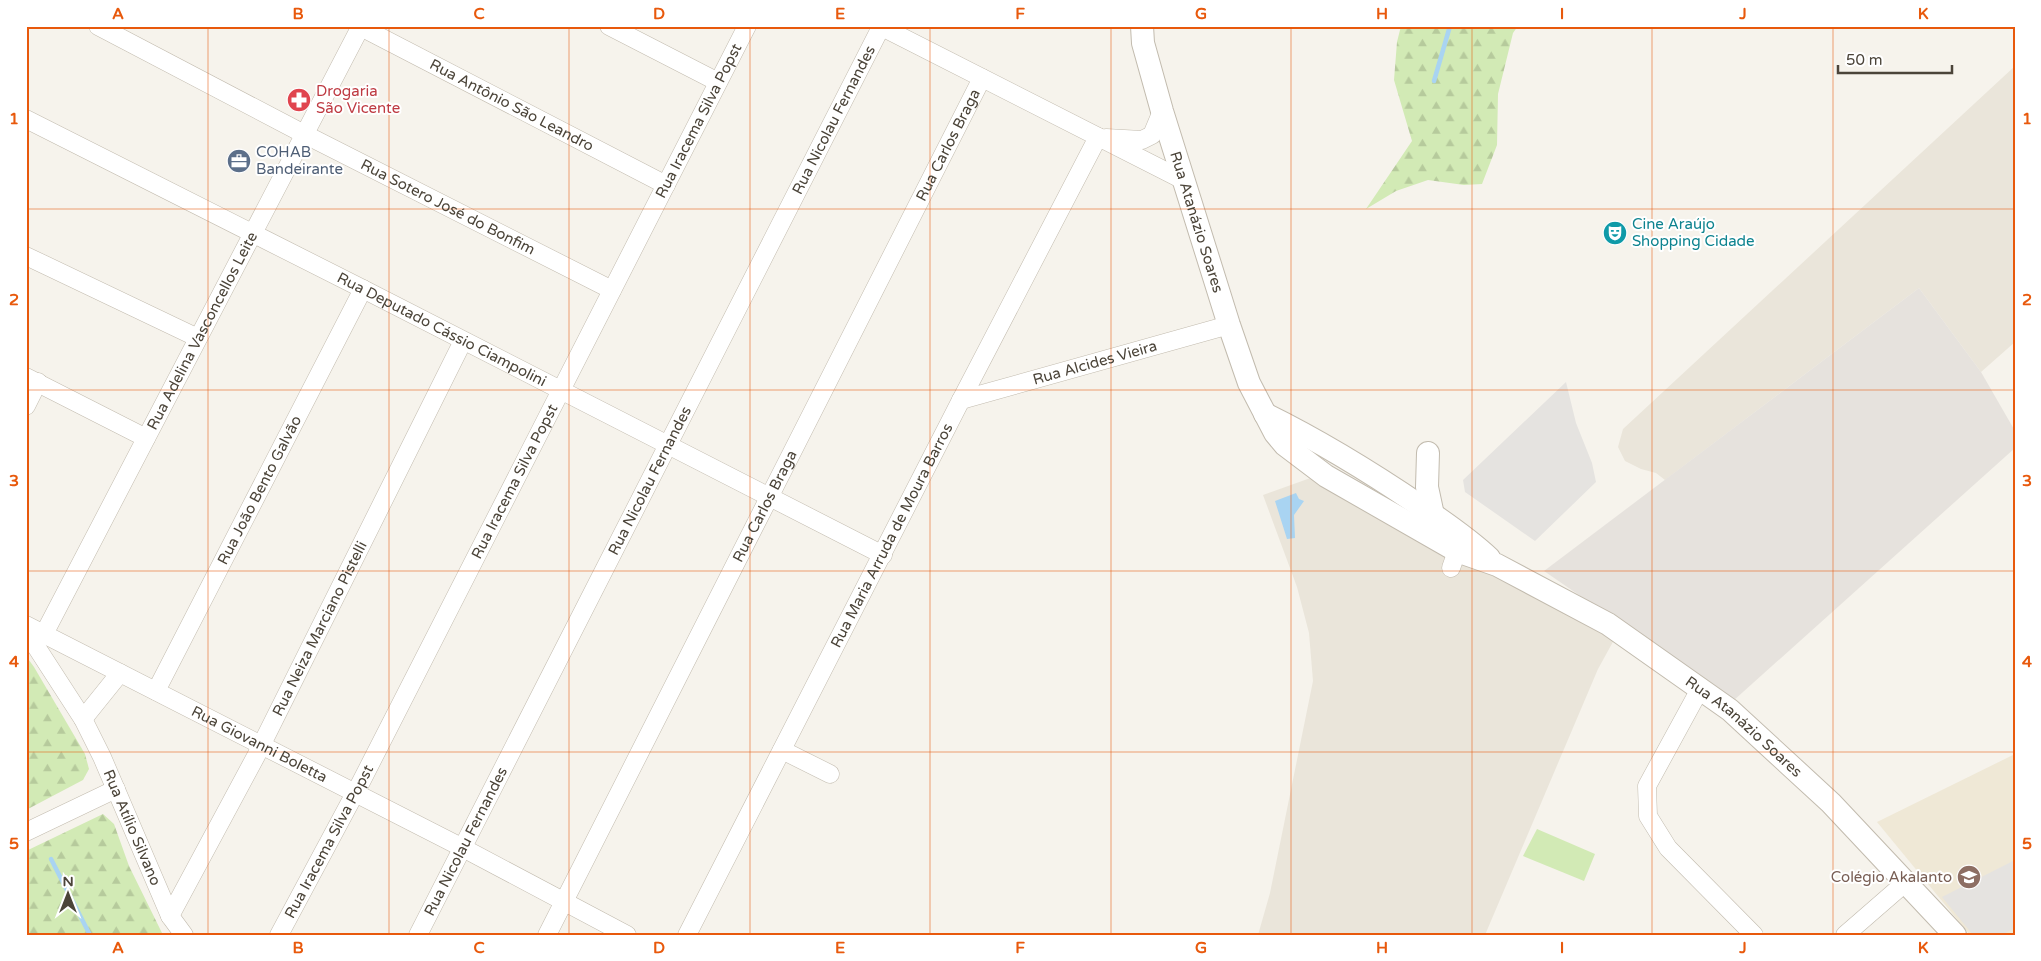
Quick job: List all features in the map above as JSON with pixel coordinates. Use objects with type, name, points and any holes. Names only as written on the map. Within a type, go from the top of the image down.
[{"type":"street","name":"Rua Sotero José do Bonfim","points":[[98,26],[304,134],[612,290]]},
{"type":"street","name":"Rua Adelina Vasconcellos Leite","points":[[44,634],[360,26]]},
{"type":"street","name":"Rua Antônio São Leandro","points":[[360,26],[666,185]]},
{"type":"street","points":[[609,26],[718,82]]},
{"type":"street","name":"Rua Iracema Silva Popst","points":[[279,935],[355,793],[747,26]]},
{"type":"street","name":"Rua Atanázio Soares","points":[[1142,26],[1143,43],[1162,111],[1228,326],[1248,384],[1275,433],[1290,449],[1326,476],[1349,489],[1454,560],[1497,565]]},
{"type":"street","points":[[881,27],[1185,181]]},
{"type":"street","name":"Rua Nicolau Fernandes","points":[[418,935],[881,27]]},
{"type":"street","name":"Rua Carlos Braga","points":[[547,935],[982,78]]},
{"type":"street","points":[[1098,137],[1142,140],[1152,135],[1162,111]]},
{"type":"street","name":"Rua Deputado Cássio Ciampolini","points":[[26,119],[883,554]]},
{"type":"street","name":"Rua Maria Arruda de Moura Barros","points":[[687,935],[1098,137]]},
{"type":"street","points":[[26,256],[198,338]]},
{"type":"street","name":"Rua João Bento Galvão","points":[[156,691],[364,289]]},
{"type":"street","name":"Rua Alcides Vieira","points":[[961,400],[1228,326]]},
{"type":"street","name":"Rua Neiza Marciano Pistelli","points":[[170,916],[261,745],[463,341]]},
{"type":"street","points":[[26,406],[32,380],[146,438]]},
{"type":"street","name":"Rua Atanázio Soares","points":[[1265,414],[1298,430],[1393,487],[1470,540],[1497,565],[1608,624],[1730,710],[1831,803],[1955,935]]},
{"type":"street","points":[[1428,453],[1427,487],[1433,515]]},
{"type":"street","points":[[1349,489],[1380,494],[1393,487]]},
{"type":"street","name":"Rua Giovanni Boletta","points":[[26,625],[463,848],[627,935]]},
{"type":"street","name":"Rua Atílio Silvano","points":[[26,631],[84,719],[170,916],[184,935]]},
{"type":"street","points":[[84,719],[120,673]]},
{"type":"street","points":[[1700,689],[1647,786],[1648,816],[1668,848],[1754,935]]},
{"type":"street","points":[[782,750],[830,774]]},
{"type":"street","points":[[26,832],[116,789]]},
{"type":"street","points":[[1845,935],[1906,882]]},
{"type":"shaded area","points":[[2015,66],[2015,342],[1981,372],[1919,288],[1665,480],[1656,473],[1641,469],[1625,461],[1618,447],[1623,429]]},
{"type":"shaded area","points":[[1919,288],[1981,372],[2015,431],[2015,448],[1733,701],[1544,571]]},
{"type":"shaded area","points":[[1566,382],[1576,423],[1592,463],[1596,482],[1535,541],[1465,492],[1463,480]]},
{"type":"shaded area","points":[[1316,476],[1614,640],[1598,669],[1485,935],[1258,935],[1270,893],[1313,681],[1309,633],[1297,587],[1263,495]]},
{"type":"shaded area","name":"Colégio Akalanto","points":[[2015,754],[2015,933],[2011,935],[1970,935],[1877,822]]},
{"type":"shaded area","points":[[2015,860],[2015,928],[2001,935],[1973,935],[1942,897]]},
{"type":"green space","points":[[1401,26],[1518,26],[1513,33],[1498,94],[1497,145],[1482,184],[1464,185],[1428,180],[1396,191],[1366,209],[1412,141],[1394,80],[1397,42]]},
{"type":"green space","points":[[26,656],[85,754],[89,769],[83,780],[26,810]]},
{"type":"green space","points":[[103,814],[114,824],[129,866],[163,935],[26,935],[26,851]]},
{"type":"green space","points":[[1537,829],[1595,854],[1584,881],[1523,856]]},
{"type":"water","points":[[1296,493],[1299,499],[1304,501],[1294,515],[1295,538],[1287,539],[1275,501]]},
{"type":"waterway","points":[[1434,81],[1450,26]]},
{"type":"waterway","points":[[51,859],[90,935]]},
{"type":"place","name":"Drogaria São Vicente","points":[[299,100]]},
{"type":"place","name":"COHAB Bandeirante","points":[[239,161]]},
{"type":"place","name":"Cine Araújo Shopping Cidade","points":[[1615,233]]},
{"type":"place","name":"Colégio Akalanto","points":[[1969,877]]}]
